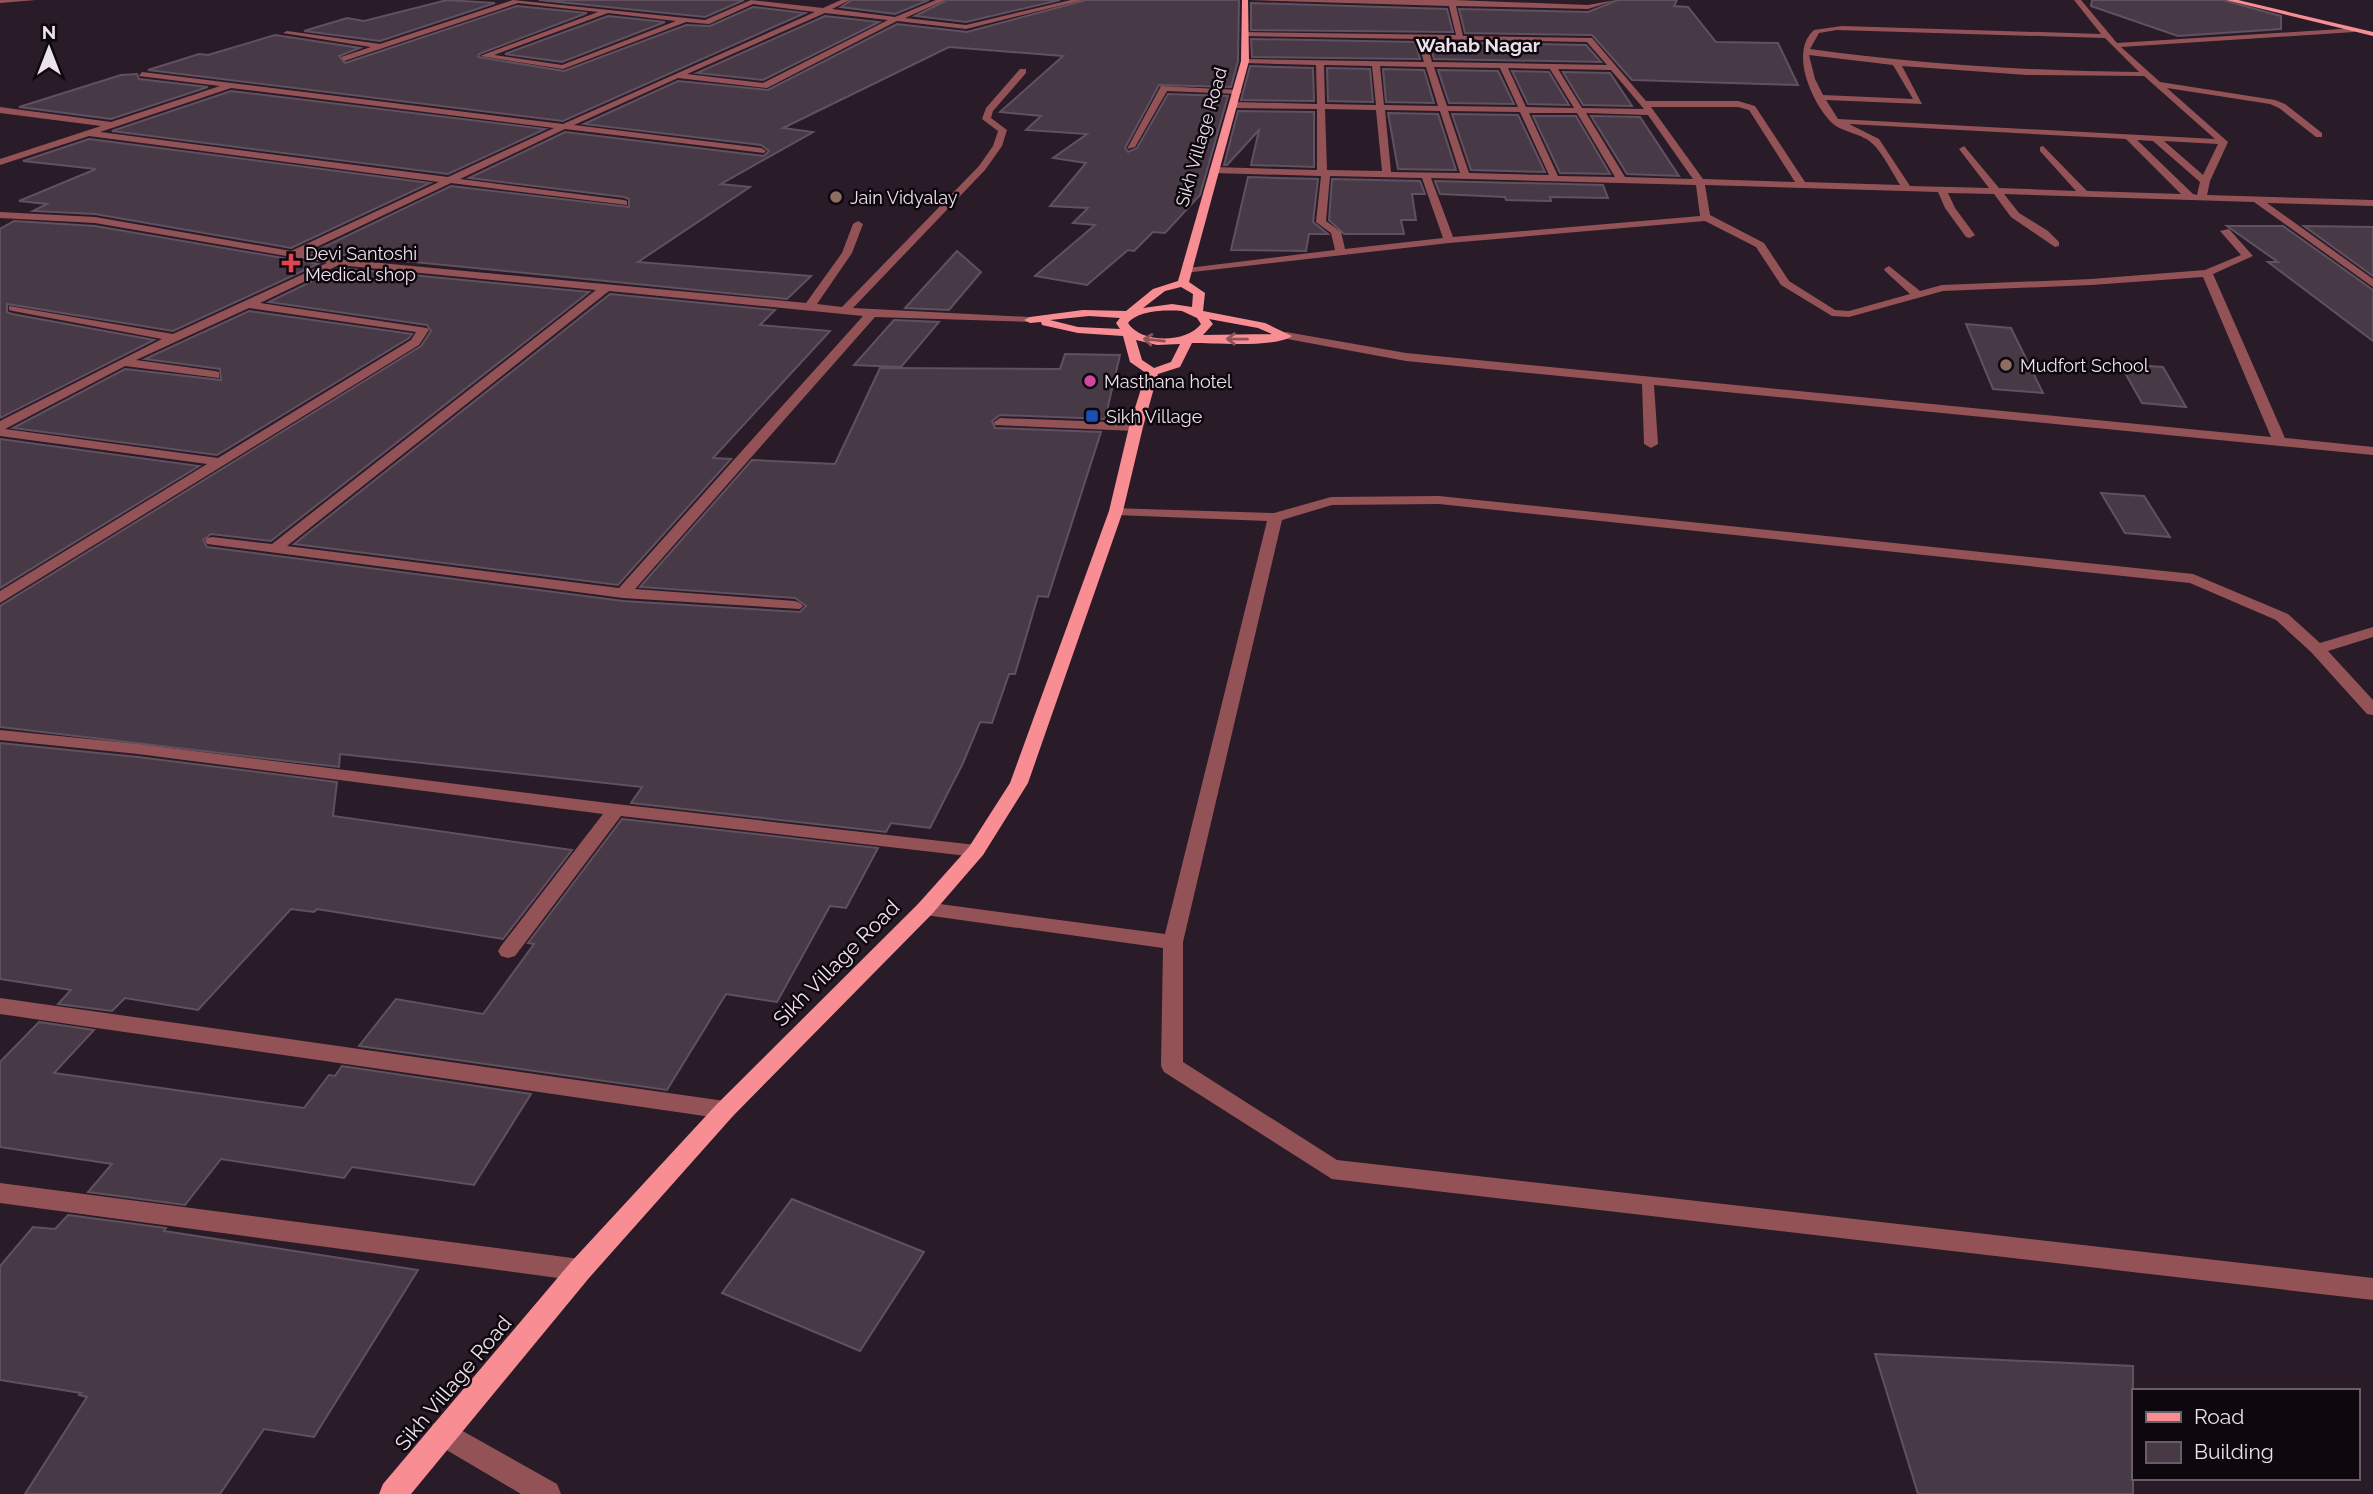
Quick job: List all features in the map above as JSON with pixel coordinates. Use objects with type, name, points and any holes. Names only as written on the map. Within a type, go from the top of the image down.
[{"type":"main road","name":"Sikh Village Road","points":[[1183,283],[1245,61],[1245,0]]},
{"type":"main road","points":[[2229,0],[2373,34]]},
{"type":"main road","points":[[1183,283],[1199,293],[1197,313],[1207,324],[1205,329],[1188,338],[1176,364],[1153,372],[1136,362],[1128,333],[1122,323],[1160,289],[1183,283]]},
{"type":"main road","points":[[1030,320],[1083,313],[1132,314],[1164,307],[1261,325],[1286,336]]},
{"type":"main road","points":[[1030,320],[1078,330],[1128,333],[1162,341],[1286,336]]},
{"type":"main road","name":"Sikh Village Road","points":[[393,1494],[580,1270],[725,1110],[925,909],[976,851],[1019,783],[1116,511],[1136,427],[1153,372]]},
{"type":"street","points":[[0,1],[33,0]]},
{"type":"street","points":[[344,59],[519,0],[706,22],[754,1],[966,27],[1080,0]]},
{"type":"street","points":[[290,255],[449,179],[847,0]]},
{"type":"street","points":[[677,76],[764,86],[898,18],[942,0]]},
{"type":"street","points":[[1252,0],[1451,2],[1588,7],[1613,0]]},
{"type":"street","points":[[2077,0],[2115,45],[2224,142]]},
{"type":"street","points":[[1451,2],[1460,38]]},
{"type":"street","points":[[607,11],[484,57],[563,67],[685,20]]},
{"type":"street","points":[[2086,24],[2100,24]]},
{"type":"street","points":[[1907,188],[1877,141],[1835,121],[1820,97],[1807,67],[1806,51],[1813,34],[1833,29],[2109,36]]},
{"type":"street","points":[[2115,45],[2354,30]]},
{"type":"street","points":[[287,33],[379,47]]},
{"type":"street","points":[[1245,34],[1589,40],[1651,112],[1700,182],[1705,217]]},
{"type":"street","points":[[1420,37],[1466,178]]},
{"type":"street","points":[[1806,51],[1896,63],[2027,73],[2146,74]]},
{"type":"street","points":[[1245,61],[1615,68]]},
{"type":"street","points":[[1320,62],[1324,173],[1321,222],[1336,232],[1341,253]]},
{"type":"street","points":[[1376,63],[1387,175]]},
{"type":"street","points":[[1820,97],[1919,102],[1896,63]]},
{"type":"street","points":[[1503,66],[1555,179]]},
{"type":"street","points":[[1553,67],[1622,180]]},
{"type":"street","points":[[845,310],[957,196],[993,154],[1003,137],[1003,130],[986,118],[989,110],[1023,71]]},
{"type":"street","points":[[142,74],[761,151]]},
{"type":"street","points":[[2158,84],[2272,102],[2282,106],[2319,135]]},
{"type":"street","points":[[0,162],[231,85]]},
{"type":"street","points":[[1130,147],[1164,88],[1238,92]]},
{"type":"street","points":[[1644,104],[1738,104],[1752,108],[1802,185]]},
{"type":"street","points":[[1234,105],[1651,112]]},
{"type":"street","points":[[0,110],[111,125]]},
{"type":"street","points":[[1835,121],[2224,142]]},
{"type":"street","points":[[88,133],[624,203]]},
{"type":"street","points":[[2127,136],[2196,199]]},
{"type":"street","points":[[2155,138],[2205,181]]},
{"type":"street","points":[[2196,199],[2224,142]]},
{"type":"street","points":[[1964,149],[2015,215],[2044,233],[2055,244]]},
{"type":"street","points":[[2043,149],[2085,195]]},
{"type":"street","points":[[1214,170],[2373,203]]},
{"type":"street","points":[[1426,177],[1449,240]]},
{"type":"street","points":[[1941,189],[1950,208],[1970,235]]},
{"type":"street","points":[[2258,201],[2373,284]]},
{"type":"street","points":[[2357,203],[2373,213]]},
{"type":"street","points":[[4,216],[95,220],[338,261],[872,313],[1030,320]]},
{"type":"street","points":[[1188,271],[1449,240],[1699,220],[1705,217]]},
{"type":"street","points":[[1705,217],[1760,245],[1785,283],[1832,313],[1849,314],[1942,288],[2091,282],[2207,273],[2248,256],[2225,231]]},
{"type":"street","points":[[810,306],[847,253],[858,224]]},
{"type":"street","points":[[0,426],[123,362],[338,261]]},
{"type":"street","points":[[1889,269],[1918,295]]},
{"type":"street","points":[[2207,273],[2280,442]]},
{"type":"street","points":[[276,548],[607,287]]},
{"type":"street","points":[[0,598],[415,342],[423,330],[247,304]]},
{"type":"street","points":[[13,308],[174,338]]},
{"type":"street","points":[[623,593],[872,313]]},
{"type":"street","points":[[1286,336],[1406,358],[2373,451]]},
{"type":"street","points":[[123,362],[215,375]]},
{"type":"street","points":[[1648,383],[1651,444]]},
{"type":"street","points":[[1000,422],[1136,427]]},
{"type":"street","points":[[0,432],[219,462]]},
{"type":"street","points":[[1116,511],[1275,517],[1331,501],[1439,499],[2193,579],[2282,617],[2317,649],[2373,710]]},
{"type":"street","points":[[1275,517],[1173,942],[1172,1066],[1332,1169],[2373,1289]]},
{"type":"street","points":[[212,541],[623,593],[795,606]]},
{"type":"street","points":[[2317,649],[2373,632]]},
{"type":"street","points":[[0,735],[138,749],[616,810],[976,851]]},
{"type":"street","points":[[508,951],[616,810]]},
{"type":"street","points":[[925,909],[1173,942]]},
{"type":"street","points":[[0,1006],[725,1110]]},
{"type":"street","points":[[0,1193],[580,1270]]},
{"type":"street","points":[[443,1433],[547,1494]]},
{"type":"building","points":[[447,0],[495,3],[380,41],[304,31],[347,18],[364,21]]},
{"type":"building","points":[[539,0],[744,0],[705,17]]},
{"type":"building","points":[[852,0],[929,0],[895,14],[841,7]]},
{"type":"building","points":[[947,0],[1060,0],[966,22],[915,16]]},
{"type":"building","points":[[1086,0],[1239,0],[1238,61],[1231,87],[1159,85],[1125,148],[1128,152],[1137,148],[1168,94],[1228,96],[1200,195],[1165,233],[1153,232],[1134,251],[1128,250],[1087,285],[1035,276],[1095,225],[1073,223],[1088,208],[1050,206],[1086,163],[1053,158],[1087,134],[1026,130],[1041,116],[1000,112],[1063,56],[949,47],[783,128],[813,132],[721,184],[750,187],[638,262],[811,276],[787,299],[313,252],[451,186],[629,207],[629,199],[624,197],[469,178],[565,132],[764,156],[769,151],[761,145],[584,124],[678,81],[768,90],[897,24],[967,32]]},
{"type":"building","points":[[1618,0],[1677,0],[1674,6],[1688,7],[1716,42],[1778,43],[1798,85],[1632,80],[1592,35],[1465,33],[1459,9],[1588,12]]},
{"type":"building","points":[[2092,0],[2223,0],[2281,16],[2281,29],[2178,36],[2091,6]]},
{"type":"building","points":[[1251,3],[1447,9],[1453,32],[1251,30]]},
{"type":"building","points":[[517,6],[587,13],[479,54],[478,57],[564,71],[686,25],[710,26],[753,7],[805,13],[563,121],[148,70],[275,35],[360,48],[339,56],[345,63]]},
{"type":"building","points":[[608,16],[665,22],[562,62],[505,54]]},
{"type":"building","points":[[825,16],[879,22],[763,80],[697,73]]},
{"type":"building","points":[[1251,39],[1415,42],[1420,59],[1252,57]]},
{"type":"building","points":[[1429,42],[1586,45],[1601,62],[1434,59]]},
{"type":"building","points":[[1250,66],[1313,68],[1314,101],[1241,100]]},
{"type":"building","points":[[1327,68],[1370,69],[1373,102],[1328,101]]},
{"type":"building","points":[[1383,69],[1424,70],[1434,103],[1386,102]]},
{"type":"building","points":[[1438,70],[1498,71],[1514,104],[1449,103]]},
{"type":"building","points":[[1512,71],[1549,72],[1569,105],[1528,104]]},
{"type":"building","points":[[1563,72],[1610,73],[1632,106],[1583,105]]},
{"type":"building","points":[[137,74],[139,79],[208,87],[111,119],[19,107],[121,75]]},
{"type":"building","points":[[231,91],[545,129],[448,174],[112,131]]},
{"type":"building","points":[[1238,111],[1314,112],[1314,167],[1251,165],[1259,130],[1227,165],[1224,165]]},
{"type":"building","points":[[1388,113],[1438,114],[1456,170],[1398,169]]},
{"type":"building","points":[[1452,114],[1518,115],[1545,172],[1471,170]]},
{"type":"building","points":[[1533,116],[1576,116],[1610,174],[1560,173]]},
{"type":"building","points":[[1591,116],[1640,117],[1679,176],[1627,174]]},
{"type":"building","points":[[89,139],[430,183],[291,248],[95,214],[33,211],[47,204],[19,201],[96,169],[23,161]]},
{"type":"building","points":[[1248,177],[1318,179],[1313,222],[1328,234],[1309,234],[1306,251],[1231,250]]},
{"type":"building","points":[[1332,179],[1420,181],[1425,194],[1412,194],[1416,220],[1401,220],[1404,234],[1344,234],[1329,220]]},
{"type":"building","points":[[1435,181],[1603,185],[1608,198],[1550,197],[1551,201],[1506,200],[1505,197],[1440,194]]},
{"type":"building","points":[[14,221],[95,226],[318,264],[173,331],[7,304],[7,312],[12,314],[154,340],[0,418],[0,229]]},
{"type":"building","points":[[2227,226],[2283,226],[2373,290],[2373,341],[2268,262],[2278,262]]},
{"type":"building","points":[[2304,226],[2373,227],[2373,276]]},
{"type":"building","points":[[957,251],[981,272],[949,310],[905,308]]},
{"type":"building","points":[[339,268],[589,292],[271,541],[211,534],[203,540],[207,547],[623,601],[800,612],[806,606],[795,598],[640,587],[752,460],[835,464],[880,368],[1060,369],[1065,354],[1120,355],[1105,419],[1000,415],[992,421],[995,428],[1101,432],[1048,597],[1038,596],[1015,674],[1009,674],[992,723],[980,722],[963,763],[930,828],[891,823],[886,832],[631,803],[642,787],[340,754],[339,767],[0,727],[0,606],[421,346],[431,331],[427,325],[269,302]]},
{"type":"building","points":[[610,294],[775,310],[760,325],[830,331],[713,458],[731,459],[618,585],[294,544]]},
{"type":"building","points":[[249,311],[412,334],[217,455],[13,428],[125,369],[221,380],[220,369],[145,359]]},
{"type":"building","points":[[894,320],[939,322],[901,367],[854,365]]},
{"type":"building","points":[[1966,324],[2011,328],[2043,393],[1993,389]]},
{"type":"building","points":[[2120,364],[2163,367],[2186,407],[2142,403]]},
{"type":"building","points":[[0,439],[199,466],[0,588]]},
{"type":"building","points":[[2101,493],[2144,496],[2170,537],[2125,533]]},
{"type":"building","points":[[0,743],[337,782],[333,816],[572,850],[503,939],[317,909],[314,912],[291,909],[198,1010],[125,998],[112,1011],[58,1004],[71,990],[0,979]]},
{"type":"building","points":[[622,819],[878,848],[846,908],[830,906],[777,1002],[726,994],[667,1090],[359,1046],[396,999],[483,1014],[534,944],[528,943]]},
{"type":"building","points":[[39,1022],[94,1030],[54,1073],[304,1108],[329,1075],[335,1076],[342,1066],[531,1094],[474,1185],[352,1167],[344,1178],[221,1159],[185,1205],[88,1192],[112,1164],[0,1147],[0,1062]]},
{"type":"building","points":[[792,1199],[924,1252],[860,1351],[722,1293]]},
{"type":"building","points":[[68,1215],[166,1228],[164,1231],[418,1270],[314,1437],[264,1429],[220,1494],[25,1494],[87,1397],[79,1395],[81,1393],[0,1380],[0,1266],[33,1227],[55,1229]]},
{"type":"building","points":[[1875,1354],[2133,1366],[2133,1494],[1918,1494]]},
{"type":"place","name":"Jain Vidyalay","points":[[836,197]]},
{"type":"place","name":"Devi Santoshi Medical shop","points":[[291,263]]},
{"type":"place","name":"Mudfort School","points":[[2006,365]]},
{"type":"place","name":"Masthana hotel","points":[[1090,381]]},
{"type":"place","name":"Sikh Village","points":[[1092,416]]},
{"type":"district","name":"Wahab Nagar","points":[[1478,45]]}]
